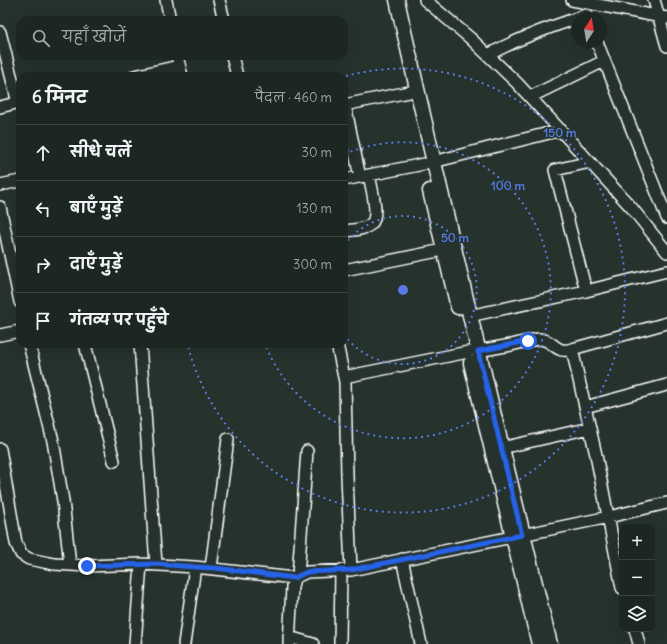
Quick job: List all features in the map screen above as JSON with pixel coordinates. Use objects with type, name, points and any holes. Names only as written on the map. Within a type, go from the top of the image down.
[{"type":"main road","points":[[389,0],[409,92],[469,316],[473,352],[518,536],[550,644]]},
{"type":"main road","points":[[397,0],[443,250],[501,448],[539,644]]},
{"type":"street","points":[[166,0],[169,16]]},
{"type":"street","points":[[219,0],[223,16]]},
{"type":"street","points":[[425,0],[470,38],[530,97],[631,207],[667,252]]},
{"type":"street","points":[[654,0],[662,18],[667,46]]},
{"type":"street","points":[[577,1],[662,18]]},
{"type":"street","points":[[577,1],[584,12]]},
{"type":"street","points":[[488,55],[531,34],[571,21]]},
{"type":"street","points":[[0,32],[16,91]]},
{"type":"street","points":[[599,48],[667,218]]},
{"type":"street","points":[[233,60],[236,72]]},
{"type":"street","points":[[530,97],[604,61]]},
{"type":"street","points":[[152,72],[179,66]]},
{"type":"street","points":[[348,104],[409,92]]},
{"type":"street","points":[[0,107],[16,103]]},
{"type":"street","points":[[348,119],[375,209],[375,217],[372,223],[365,228],[348,230]]},
{"type":"street","points":[[348,179],[428,163],[561,130]]},
{"type":"street","points":[[586,291],[555,170],[590,162]]},
{"type":"street","points":[[0,185],[16,182]]},
{"type":"street","points":[[0,207],[16,283]]},
{"type":"street","points":[[348,269],[443,250]]},
{"type":"street","points":[[469,316],[586,291],[667,271]]},
{"type":"street","points":[[344,377],[538,339],[549,341],[558,350],[565,351],[667,323]]},
{"type":"street","points":[[0,335],[16,332]]},
{"type":"street","points":[[31,348],[53,441],[64,500],[70,565]]},
{"type":"street","points":[[86,348],[114,461]]},
{"type":"street","points":[[140,348],[156,564]]},
{"type":"street","points":[[338,348],[344,377],[346,570],[340,644]]},
{"type":"street","points":[[572,349],[609,517],[619,572]]},
{"type":"street","points":[[585,407],[667,385]]},
{"type":"street","points":[[501,448],[590,428]]},
{"type":"street","points":[[211,568],[228,439]]},
{"type":"street","points":[[0,449],[16,543],[22,554],[29,560],[70,565],[156,564],[296,577],[307,572],[346,570],[518,536],[667,503]]},
{"type":"street","points":[[307,451],[296,577],[292,587],[289,640],[313,644]]},
{"type":"street","points":[[402,559],[420,644]]},
{"type":"street","points":[[135,644],[141,564]]},
{"type":"street","points":[[184,644],[195,567]]},
{"type":"street","points":[[636,632],[639,644]]},
{"type":"route","points":[[87,566],[156,564],[215,568],[294,578],[307,572],[351,570],[522,535],[478,351],[528,341]]}]
